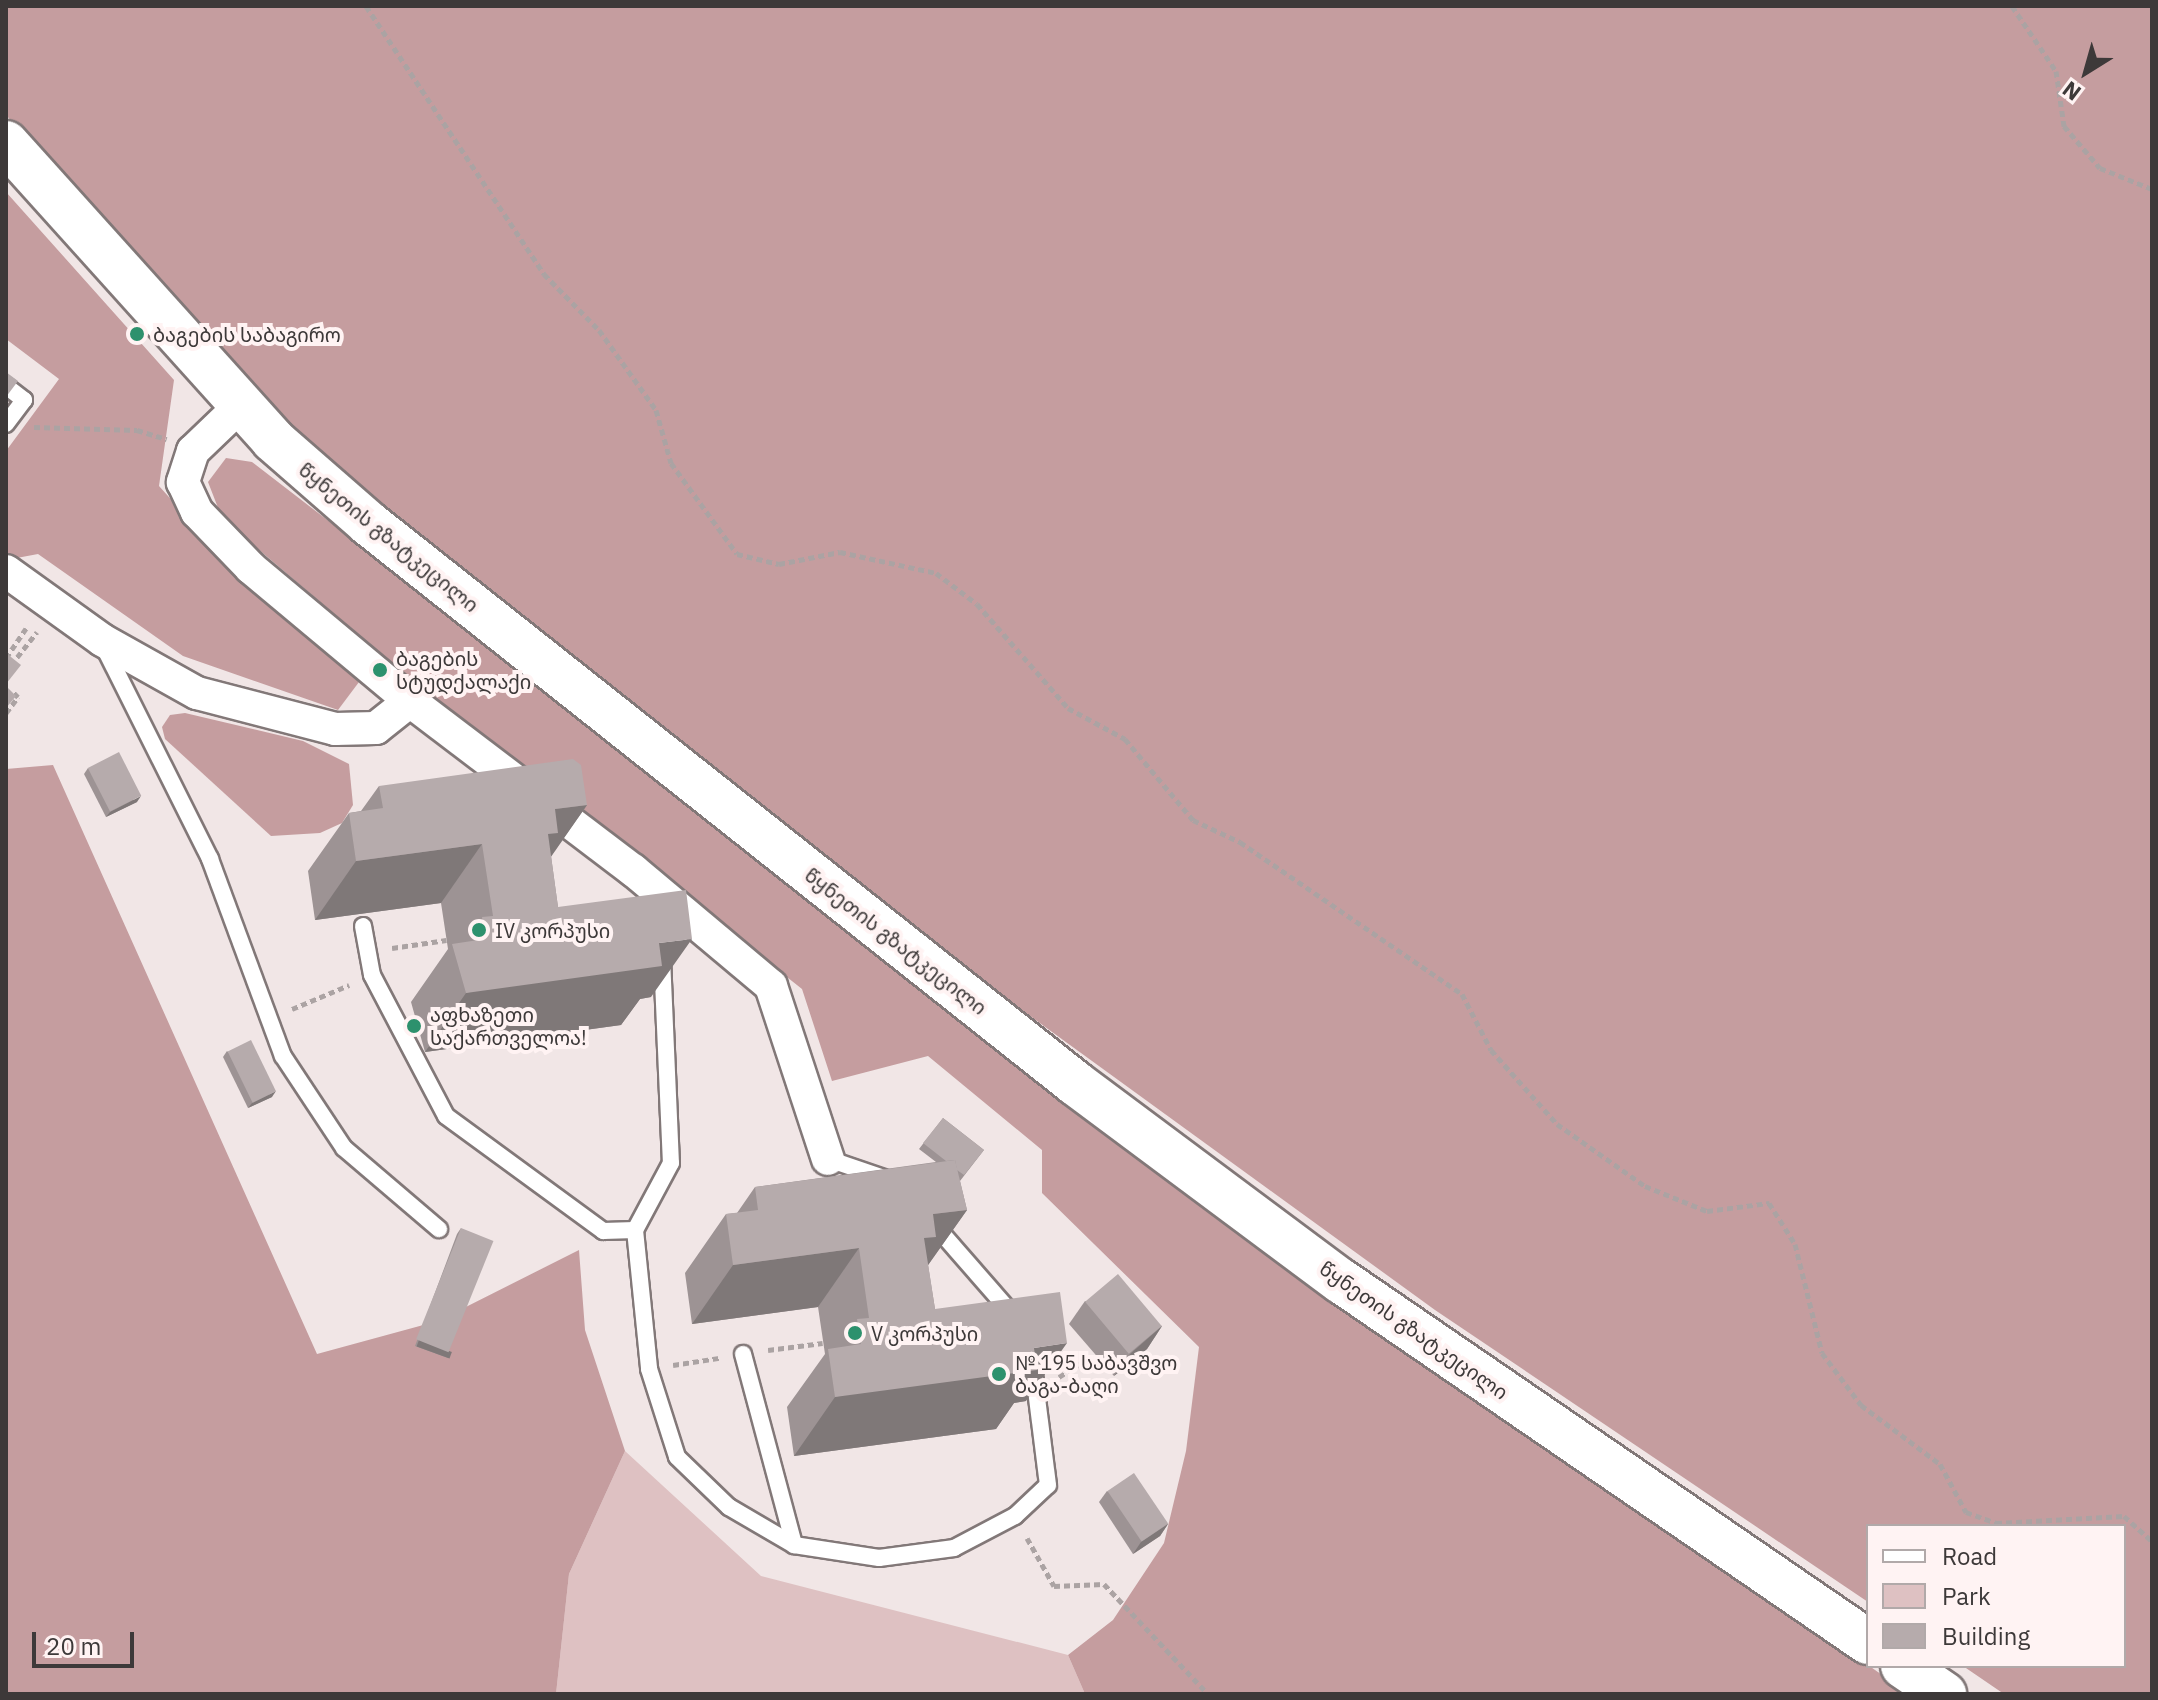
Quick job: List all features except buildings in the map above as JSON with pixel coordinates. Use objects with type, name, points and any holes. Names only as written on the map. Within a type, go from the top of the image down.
[{"type":"main road","name":"წყნეთის გზატკეცილი","points":[[6,143],[240,406],[368,523],[1075,1083],[1341,1281],[1866,1641]]},
{"type":"main road","points":[[1906,1668],[1944,1694]]},
{"type":"street","points":[[240,406],[193,451],[183,482],[197,512],[251,568],[410,701],[633,870],[771,986],[828,1159]]},
{"type":"street","points":[[6,571],[102,640],[197,693],[335,729],[376,728],[410,701]]},
{"type":"lane","points":[[6,386],[24,400],[6,424]]},
{"type":"lane","points":[[102,640],[210,859],[283,1056],[344,1148],[439,1229]]},
{"type":"lane","points":[[633,870],[647,913]]},
{"type":"lane","points":[[363,926],[372,975],[446,1116],[603,1231],[635,1230]]},
{"type":"lane","points":[[657,942],[671,1163],[635,1230],[649,1369],[677,1457],[729,1507],[794,1545],[879,1558],[954,1548],[1015,1516],[1048,1485],[1029,1340],[918,1206]]},
{"type":"lane","points":[[828,1159],[898,1183]]},
{"type":"lane","points":[[743,1354],[794,1545]]},
{"type":"path","points":[[366,6],[544,274],[599,330],[656,410],[671,463],[737,554],[779,564],[840,552],[936,573],[977,604],[1068,708],[1125,739],[1193,820],[1240,842],[1462,994],[1491,1050],[1557,1124],[1645,1186],[1707,1211],[1769,1203],[1795,1244],[1822,1353],[1861,1405],[1940,1464],[1966,1512],[1996,1523],[2124,1516],[2152,1541]]},
{"type":"path","points":[[2012,6],[2056,71],[2064,126],[2100,168],[2152,189]]},
{"type":"path","points":[[48,430],[137,430],[165,438]]},
{"type":"path","points":[[7,671],[38,631],[17,615]]},
{"type":"path","points":[[6,658],[26,628]]},
{"type":"path","points":[[6,687],[18,697],[6,713]]},
{"type":"path","points":[[6,701],[13,692]]},
{"type":"path","points":[[398,947],[446,940]]},
{"type":"path","points":[[269,1018],[372,975]]},
{"type":"path","points":[[773,1349],[823,1343]]},
{"type":"path","points":[[649,1369],[743,1354]]},
{"type":"path","points":[[1052,1381],[1088,1359]]},
{"type":"path","points":[[1015,1516],[1054,1586],[1104,1584],[1208,1694]]},
{"type":"green space","points":[[625,1451],[761,1576],[1068,1655],[1085,1694],[556,1694],[569,1574]]},
{"type":"shaded area","points":[[6,6],[2152,6],[2152,1694],[2004,1694],[1966,1668],[2126,1668],[2126,1524],[1866,1524],[1866,1601],[1435,1310],[986,984],[366,504],[209,345],[6,115]]},
{"type":"shaded area","points":[[6,192],[174,380],[159,486],[241,577],[359,682],[338,710],[183,656],[38,554],[6,560],[6,451],[59,379],[6,339]]},
{"type":"shaded area","points":[[226,458],[252,462],[1234,1218],[1866,1664],[1866,1668],[1872,1668],[1909,1694],[1085,1694],[1068,1655],[1113,1620],[1164,1543],[1186,1451],[1199,1347],[1042,1193],[1042,1150],[928,1056],[832,1081],[802,989],[382,655],[222,518],[208,482]]},
{"type":"shaded area","points":[[185,713],[303,741],[349,764],[353,805],[342,823],[320,833],[271,836],[165,739],[162,727],[170,715]]},
{"type":"shaded area","points":[[53,765],[317,1354],[438,1321],[579,1250],[585,1330],[625,1451],[569,1574],[556,1694],[6,1694],[6,769]]},
{"type":"place","name":"ბაგების საბაგირო","points":[[137,334]]},
{"type":"place","name":"ბაგების სტუდქალაქი","points":[[380,670]]},
{"type":"place","name":"IV კორპუსი","points":[[479,930]]},
{"type":"place","name":"აფხაზეთი საქართველოა!","points":[[414,1026]]},
{"type":"place","name":"V კორპუსი","points":[[855,1333]]},
{"type":"place","name":"№ 195 საბავშვო ბაგა-ბაღი","points":[[999,1374]]}]
